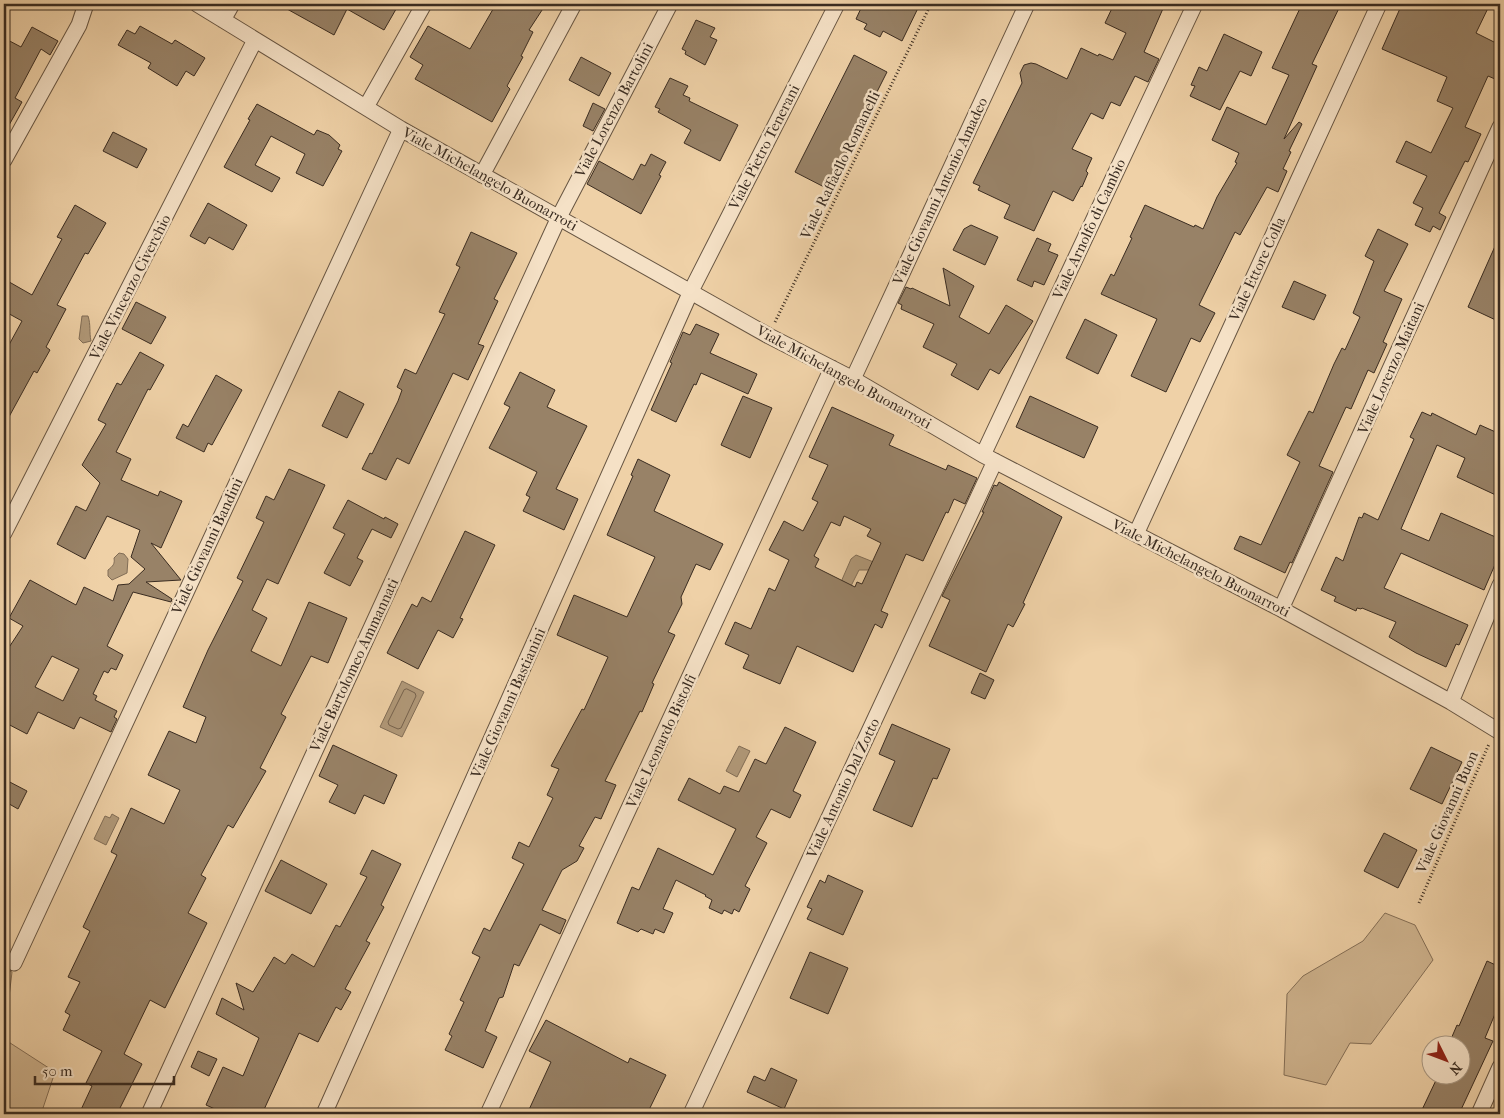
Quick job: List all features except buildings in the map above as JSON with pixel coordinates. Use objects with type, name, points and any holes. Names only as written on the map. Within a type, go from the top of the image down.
[{"type":"street","points":[[4,160],[79,25],[86,4]]},
{"type":"street","name":"Viale Michelangelo Buonarroti","points":[[197,4],[401,129],[769,336],[853,379],[989,458],[1281,609],[1451,702],[1498,731]]},
{"type":"street","points":[[223,20],[232,4]]},
{"type":"street","points":[[366,107],[424,4]]},
{"type":"street","points":[[482,175],[574,4]]},
{"type":"street","name":"Viale Lorenzo Bartolini","points":[[559,217],[670,4]]},
{"type":"street","name":"Viale Pietro Tenerani","points":[[691,291],[837,4]]},
{"type":"street","name":"Viale Giovanni Antonio Amadeo","points":[[853,379],[1028,4]]},
{"type":"street","name":"Viale Arnolfo di Cambio","points":[[989,458],[1195,4]]},
{"type":"street","name":"Viale Ettore Colla","points":[[1136,534],[1379,4]]},
{"type":"street","name":"Viale Vincenzo Civerchio","points":[[4,533],[256,40]]},
{"type":"street","name":"Viale Lorenzo Maitani","points":[[1281,609],[1500,127]]},
{"type":"street","name":"Viale Giovanni Bandini","points":[[14,963],[401,129]]},
{"type":"street","name":"Viale Bartolomeo Ammannati","points":[[149,1114],[559,217]]},
{"type":"street","name":"Viale Giovanni Bastianini","points":[[324,1114],[691,291]]},
{"type":"street","name":"Viale Leonardo Bistolfi","points":[[488,1114],[832,368]]},
{"type":"street","name":"Viale Antonio Dal Zotto","points":[[691,1114],[989,458]]},
{"type":"street","points":[[1451,702],[1500,585]]},
{"type":"street","points":[[1479,1114],[1500,1067]]},
{"type":"path","name":"Viale Raffaello Romanelli","points":[[769,336],[931,4]]},
{"type":"path","name":"Viale Giovanni Buon","points":[[1419,903],[1498,731]]},
{"type":"shaded area","points":[[1385,913],[1415,925],[1433,960],[1371,1044],[1350,1043],[1326,1085],[1284,1075],[1287,994],[1303,976],[1363,941]]},
{"type":"shaded area","points":[[4,968],[12,972],[4,1039]]},
{"type":"shaded area","points":[[4,1039],[55,1072],[41,1114],[4,1114]]},
{"type":"water","points":[[82,316],[88,316],[91,341],[83,343],[79,339]]},
{"type":"water","points":[[119,553],[124,554],[128,559],[127,573],[112,580],[108,576],[108,570]]},
{"type":"water","points":[[856,555],[876,563],[872,570],[859,570],[851,586],[841,582],[851,559]]},
{"type":"water","points":[[402,681],[424,692],[402,737],[380,727]]},
{"type":"water","points":[[739,746],[750,751],[737,777],[726,771]]},
{"type":"water","points":[[112,814],[119,818],[106,845],[94,839],[105,816],[110,818]]}]
